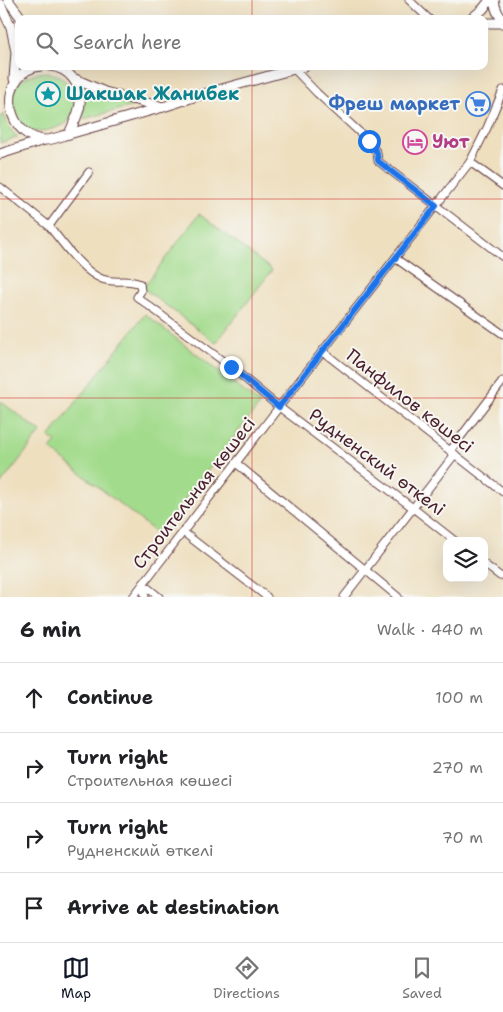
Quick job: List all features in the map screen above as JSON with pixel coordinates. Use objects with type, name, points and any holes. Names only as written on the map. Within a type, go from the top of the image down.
[{"type":"main road","points":[[8,0],[19,15]]},
{"type":"main road","points":[[476,15],[490,0]]},
{"type":"main road","points":[[494,0],[496,10],[503,21]]},
{"type":"main road","points":[[0,4],[11,27],[15,48]]},
{"type":"main road","points":[[488,23],[503,21]]},
{"type":"main road","points":[[0,106],[7,96],[14,79],[15,66]]},
{"type":"main road","points":[[14,79],[27,70]]},
{"type":"main road","points":[[63,70],[73,78],[80,94],[80,106],[69,134]]},
{"type":"main road","points":[[0,154],[290,70]]},
{"type":"main road","points":[[73,78],[105,92],[163,107]]},
{"type":"main road","points":[[7,96],[9,115],[14,124],[22,132],[44,140]]},
{"type":"street","points":[[410,0],[425,15]]},
{"type":"street","points":[[295,70],[369,141],[377,153],[378,161],[503,257]]},
{"type":"street","name":"Строительная көшесі","points":[[133,597],[470,162],[503,90]]},
{"type":"street","points":[[470,162],[503,186]]},
{"type":"street","points":[[0,187],[49,226],[89,172]]},
{"type":"street","name":"Рудненский өткелі","points":[[49,226],[80,264],[89,272],[101,279],[110,281],[131,280],[140,284],[142,287],[137,297],[231,367],[279,407],[450,537]]},
{"type":"street","points":[[395,258],[503,334]]},
{"type":"street","name":"Панфилов көшесі","points":[[322,352],[503,492]]},
{"type":"street","points":[[344,597],[414,508],[503,381]]},
{"type":"street","points":[[236,463],[398,597]]},
{"type":"street","points":[[183,532],[267,597]]},
{"type":"street","points":[[488,567],[500,576]]},
{"type":"street","points":[[143,584],[145,597]]},
{"type":"street","points":[[143,584],[159,597]]},
{"type":"green space","points":[[46,72],[57,75],[67,83],[73,95],[74,109],[69,121],[64,124],[38,132],[28,130],[20,122],[13,94],[21,81],[36,74]]},
{"type":"green space","points":[[85,91],[100,97],[134,106],[83,119]]},
{"type":"green space","points":[[3,114],[5,121],[18,137],[0,143],[0,117]]},
{"type":"green space","points":[[199,214],[272,270],[216,343],[143,288]]},
{"type":"green space","points":[[145,314],[260,404],[158,534],[50,449],[56,442],[49,437]]},
{"type":"green space","points":[[0,401],[41,432],[0,485]]},
{"type":"place","name":"Шакшак Жанибек","points":[[48,94]]},
{"type":"place","name":"Фреш маркет","points":[[478,104]]},
{"type":"place","name":"Уют","points":[[415,142]]},
{"type":"route","points":[[231,367],[279,407],[436,206],[378,161],[377,153],[369,141]]}]
